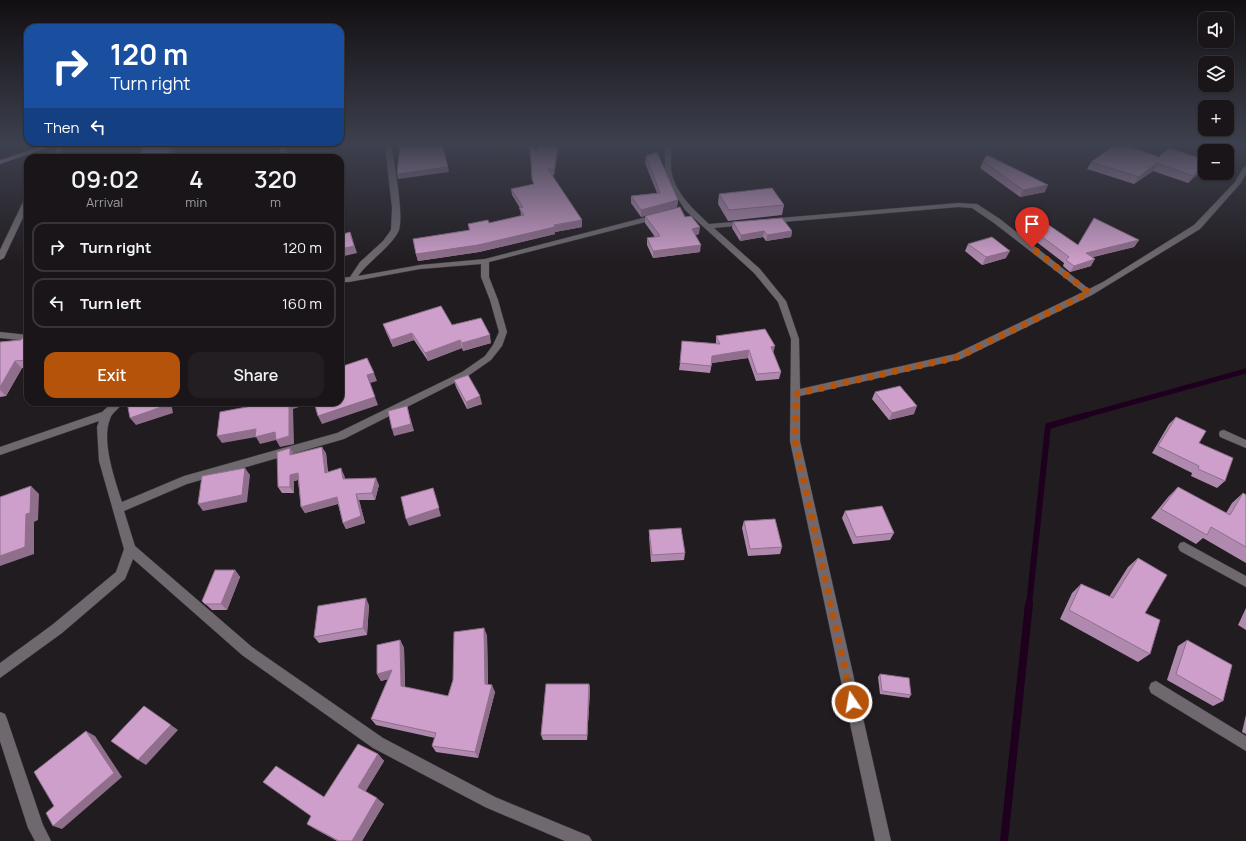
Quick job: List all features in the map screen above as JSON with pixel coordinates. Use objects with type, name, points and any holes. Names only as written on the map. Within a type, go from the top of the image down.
[{"type":"street","points":[[344,282],[352,279],[363,264],[386,243],[395,230],[396,208],[393,183]]},
{"type":"street","points":[[672,183],[684,209],[707,226],[757,271],[782,301],[795,339],[795,441],[883,841]]},
{"type":"street","points":[[796,394],[958,357],[1106,284],[1197,227],[1238,183]]},
{"type":"street","points":[[707,226],[958,205],[974,206],[997,221],[1089,293]]},
{"type":"street","points":[[0,258],[24,208]]},
{"type":"street","points":[[344,280],[420,267],[485,261],[666,214]]},
{"type":"street","points":[[117,509],[184,480],[340,436],[465,374],[488,358],[497,346],[503,332],[494,300],[485,277],[485,261]]},
{"type":"street","points":[[0,335],[24,338]]},
{"type":"street","points":[[114,406],[106,415],[102,427],[104,461],[130,549],[247,651],[378,743],[490,802],[584,841]]},
{"type":"street","points":[[0,451],[106,415]]},
{"type":"street","points":[[1224,434],[1246,444]]},
{"type":"street","points":[[1184,547],[1246,582]]},
{"type":"street","points":[[0,671],[57,629],[121,575],[130,549]]},
{"type":"street","points":[[1156,688],[1246,744]]},
{"type":"street","points":[[0,719],[36,828],[43,841]]},
{"type":"building","points":[[557,183],[582,220],[554,225],[555,227],[478,245],[416,254],[413,239],[470,230],[468,224],[488,220],[489,223],[524,215],[519,208],[523,207],[511,189],[534,184]]},
{"type":"building","points":[[656,183],[671,183],[678,200],[641,210],[631,196],[660,193]]},
{"type":"building","points":[[1014,183],[1044,183],[1048,185],[1023,190]]},
{"type":"building","points":[[772,188],[784,205],[729,210],[719,194]]},
{"type":"building","points":[[680,207],[685,217],[691,216],[700,227],[692,229],[701,245],[653,251],[647,238],[660,236],[645,216]]},
{"type":"building","points":[[1031,213],[1078,245],[1094,218],[1139,240],[1086,253],[1095,259],[1074,266],[1066,260],[1069,257],[1024,223]]},
{"type":"building","points":[[782,218],[792,231],[767,235],[764,231],[741,235],[733,222]]},
{"type":"building","points":[[350,232],[354,246],[344,248],[344,234]]},
{"type":"building","points":[[992,237],[1010,251],[986,257],[968,244]]},
{"type":"building","points":[[441,306],[452,325],[481,318],[490,335],[462,343],[460,340],[425,353],[412,333],[391,340],[383,324]]},
{"type":"building","points":[[765,329],[775,346],[771,347],[781,372],[757,374],[749,350],[712,356],[711,366],[680,363],[682,341],[720,344],[716,336]]},
{"type":"building","points":[[24,336],[24,360],[15,361],[0,387],[0,342],[21,340]]},
{"type":"building","points":[[367,358],[374,373],[367,375],[375,397],[318,416],[315,406],[344,406],[344,366]]},
{"type":"building","points":[[468,375],[480,396],[466,402],[454,380]]},
{"type":"building","points":[[900,386],[917,406],[892,413],[875,392]]},
{"type":"building","points":[[128,406],[164,406],[130,418]]},
{"type":"building","points":[[252,406],[289,406],[289,436],[276,440],[275,432],[255,437],[256,429],[217,436],[220,412]]},
{"type":"building","points":[[407,406],[411,424],[392,429],[388,411]]},
{"type":"building","points":[[1176,417],[1206,431],[1199,443],[1233,458],[1225,481],[1198,469],[1199,466],[1158,446]]},
{"type":"building","points":[[322,447],[325,473],[341,468],[343,479],[376,478],[372,493],[356,494],[361,516],[343,523],[337,497],[301,507],[298,473],[290,475],[290,487],[278,487],[277,452],[290,448],[290,455]]},
{"type":"building","points":[[245,468],[242,495],[198,504],[202,476]]},
{"type":"building","points":[[31,486],[30,513],[26,514],[25,547],[0,556],[0,497]]},
{"type":"building","points":[[1178,487],[1230,515],[1243,493],[1246,495],[1246,547],[1211,527],[1207,535],[1161,509]]},
{"type":"building","points":[[433,488],[439,508],[406,519],[401,497]]},
{"type":"building","points":[[882,506],[894,533],[856,537],[845,511]]},
{"type":"building","points":[[775,519],[782,547],[750,549],[744,521]]},
{"type":"building","points":[[681,528],[685,553],[652,555],[649,530]]},
{"type":"building","points":[[1138,558],[1167,575],[1145,613],[1160,620],[1150,654],[1069,610],[1081,584],[1113,598]]},
{"type":"building","points":[[215,570],[235,570],[221,604],[205,604],[202,601]]},
{"type":"building","points":[[366,598],[363,628],[314,637],[318,606]]},
{"type":"building","points":[[484,628],[485,684],[492,685],[475,752],[432,746],[436,733],[371,719],[392,670],[377,674],[377,645],[400,640],[401,686],[448,696],[453,680],[454,632]]},
{"type":"building","points":[[1187,640],[1232,665],[1223,701],[1176,674]]},
{"type":"building","points":[[880,674],[909,678],[911,695],[882,691]]},
{"type":"building","points":[[546,684],[589,684],[587,735],[541,735]]},
{"type":"building","points":[[144,706],[171,725],[138,760],[111,741]]},
{"type":"building","points":[[86,731],[114,773],[53,826],[46,813],[54,806],[34,772]]},
{"type":"building","points":[[358,744],[378,754],[358,787],[377,798],[352,841],[339,841],[307,824],[311,816],[263,782],[276,766],[324,797]]},
{"type":"waterway","points":[[1083,416],[1246,371]]},
{"type":"waterway","points":[[1029,605],[1048,426],[1087,415]]},
{"type":"waterway","points":[[1004,841],[1029,604]]},
{"type":"route","points":[[852,702],[795,441],[796,394],[958,357],[1089,293],[1032,248]]}]
